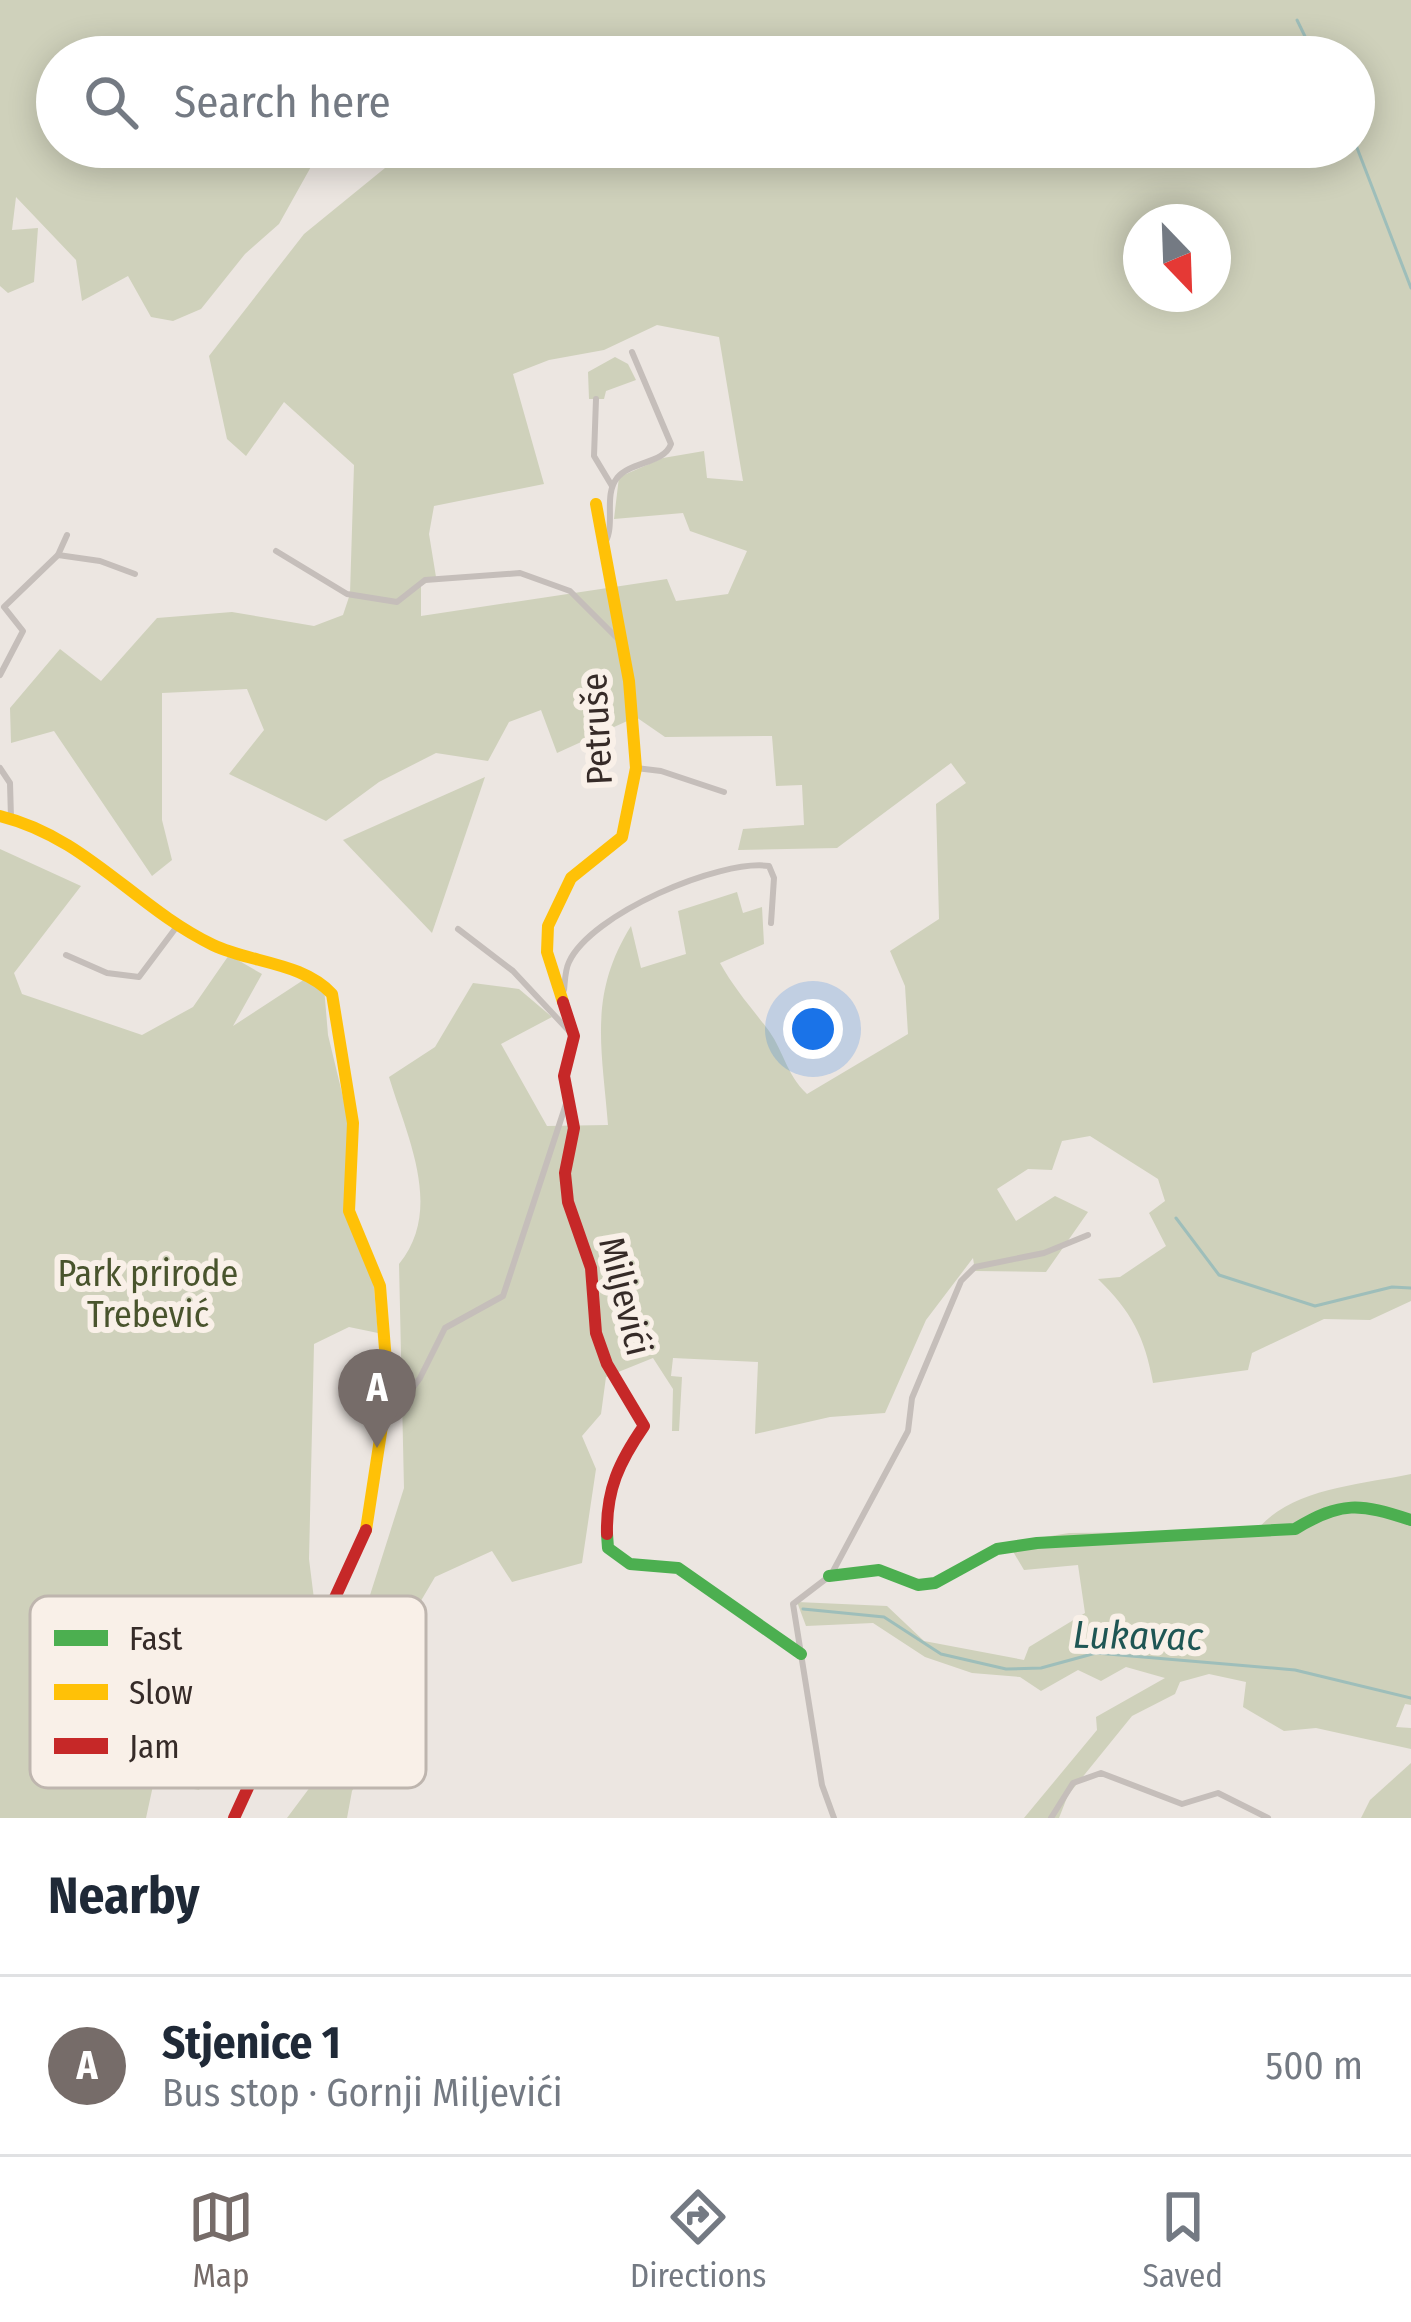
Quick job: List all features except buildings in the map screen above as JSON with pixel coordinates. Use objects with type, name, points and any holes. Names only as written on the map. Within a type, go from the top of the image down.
[{"type":"street","points":[[605,543],[612,486],[620,474],[670,451],[632,352]]},
{"type":"street","points":[[596,399],[594,456],[612,486]]},
{"type":"street","name":"Petruše","points":[[566,1104],[564,1076],[574,1036],[564,990],[548,960],[548,926],[571,878],[622,837],[636,768],[629,681],[596,504]]},
{"type":"street","points":[[0,675],[23,631],[3,602],[58,556],[67,535]]},
{"type":"street","points":[[276,551],[347,594],[397,602],[425,580],[520,574],[570,590],[619,640]]},
{"type":"street","points":[[58,556],[100,561],[135,574]]},
{"type":"street","points":[[636,768],[724,792]]},
{"type":"street","points":[[0,769],[10,783],[5,817],[47,829],[212,944],[315,976],[332,994],[334,1031],[353,1123],[349,1211],[380,1286],[388,1387],[365,1539],[338,1596]]},
{"type":"street","points":[[564,990],[573,956],[615,916],[709,874],[769,866],[774,878],[771,923]]},
{"type":"street","points":[[66,956],[107,974],[139,977],[180,922]]},
{"type":"street","points":[[458,929],[513,971],[574,1036]]},
{"type":"street","points":[[378,1435],[420,1378],[445,1328],[503,1296],[566,1104]]},
{"type":"street","name":"Miljevići","points":[[566,1104],[574,1128],[565,1173],[568,1202],[591,1268],[596,1334],[644,1426],[620,1461],[606,1502],[608,1548],[630,1564],[678,1568],[801,1654]]},
{"type":"street","points":[[557,1130],[574,1128]]},
{"type":"street","points":[[834,1818],[822,1785],[793,1604],[829,1576],[908,1431],[912,1397],[953,1291],[975,1267],[1044,1253],[1088,1235]]},
{"type":"street","points":[[829,1576],[879,1570],[918,1585],[935,1583],[997,1549],[1295,1529],[1331,1507],[1381,1510],[1411,1520]]},
{"type":"street","points":[[1051,1818],[1073,1783],[1101,1774],[1182,1804],[1218,1793],[1268,1818]]},
{"type":"street","points":[[234,1818],[248,1788]]},
{"type":"green space","points":[[0,0],[1411,0],[1411,1301],[1370,1320],[1324,1319],[1252,1353],[1248,1370],[1153,1383],[1135,1326],[1098,1279],[1120,1277],[1166,1246],[1149,1213],[1165,1201],[1158,1179],[1090,1136],[1062,1141],[1052,1170],[1028,1169],[997,1189],[1016,1221],[1055,1196],[1088,1212],[1046,1272],[975,1271],[973,1258],[926,1320],[885,1413],[830,1417],[755,1434],[758,1362],[673,1358],[671,1376],[682,1377],[679,1431],[672,1431],[673,1389],[653,1358],[606,1377],[601,1414],[582,1436],[596,1469],[582,1563],[512,1582],[492,1551],[435,1577],[424,1596],[370,1596],[404,1488],[399,1264],[412,1243],[420,1196],[412,1148],[389,1077],[435,1047],[473,983],[519,989],[552,1017],[501,1044],[547,1126],[608,1125],[601,1022],[617,951],[631,926],[641,968],[686,954],[678,911],[737,892],[743,913],[762,907],[764,944],[720,963],[807,1094],[908,1034],[905,986],[890,951],[939,919],[936,804],[966,783],[951,763],[837,848],[738,850],[743,829],[804,825],[802,785],[776,786],[772,736],[665,737],[636,717],[557,753],[541,710],[509,722],[488,761],[436,753],[379,782],[326,821],[229,774],[264,730],[247,689],[162,693],[162,820],[172,860],[152,876],[54,731],[11,743],[10,708],[60,649],[101,681],[157,618],[232,612],[314,626],[343,615],[350,594],[354,465],[284,402],[246,456],[227,439],[209,356],[304,234],[385,168],[1375,168],[1375,36],[36,36],[36,168],[310,168],[279,224],[245,254],[201,309],[173,321],[151,317],[128,276],[82,301],[76,260],[16,197],[12,230],[38,228],[34,282],[8,293],[0,286]],"holes":[[[657,325],[719,337],[743,481],[707,478],[704,451],[663,458],[619,477],[614,519],[683,513],[690,531],[747,551],[728,594],[676,601],[667,579],[421,616],[421,586],[436,577],[429,534],[434,506],[544,484],[513,374],[549,360],[604,350]]]},
{"type":"green space","points":[[615,357],[628,364],[636,380],[606,391],[604,399],[589,399],[588,372]]},
{"type":"green space","points":[[485,777],[432,933],[343,840]]},
{"type":"green space","name":"Park prirode Trebević","points":[[0,849],[81,886],[14,973],[22,994],[142,1035],[193,1007],[229,955],[262,974],[233,1026],[308,977],[324,987],[328,1035],[350,1126],[346,1217],[373,1277],[378,1333],[349,1327],[314,1344],[309,1559],[314,1596],[30,1596],[30,1788],[152,1788],[146,1818],[0,1818]]},
{"type":"green space","points":[[1411,1474],[1411,1705],[1405,1704],[1396,1727],[1411,1728],[1411,1749],[1316,1728],[1284,1731],[1243,1707],[1246,1682],[1209,1674],[1180,1682],[1175,1694],[1132,1716],[1068,1795],[1059,1818],[1024,1818],[1097,1730],[1096,1717],[1165,1678],[1126,1667],[1101,1681],[1078,1670],[1041,1691],[1020,1677],[972,1673],[925,1657],[873,1623],[806,1626],[797,1602],[887,1606],[924,1641],[1024,1660],[1029,1647],[1085,1613],[1078,1565],[1024,1570],[1008,1543],[1069,1533],[1256,1531],[1307,1497]]},
{"type":"green space","points":[[1411,1763],[1411,1818],[1361,1818],[1370,1800]]},
{"type":"green space","points":[[309,1788],[354,1788],[347,1818],[287,1818]]},
{"type":"waterway","points":[[1297,20],[1305,36]]},
{"type":"waterway","points":[[1365,168],[1411,288]]},
{"type":"waterway","points":[[1176,1218],[1219,1275],[1315,1306],[1392,1287],[1411,1288]]},
{"type":"waterway","name":"Lukavac","points":[[803,1609],[884,1617],[941,1654],[1006,1669],[1041,1668],[1096,1653],[1295,1670],[1411,1698]]},
{"type":"traffic: fast","points":[[829,1576],[879,1570],[918,1585],[935,1583],[997,1549],[1295,1529],[1338,1509],[1378,1510],[1411,1520]]},
{"type":"traffic: fast","points":[[607,1534],[608,1548],[630,1564],[678,1568],[801,1654]]},
{"type":"traffic: slow","points":[[563,1002],[547,952],[548,926],[571,878],[622,837],[636,768],[629,681],[596,504]]},
{"type":"traffic: slow","points":[[0,816],[31,826],[85,856],[185,930],[228,951],[306,975],[332,994],[353,1123],[349,1211],[380,1286],[388,1387],[366,1530]]},
{"type":"traffic: jam","points":[[563,1002],[574,1036],[564,1076],[574,1128],[565,1173],[568,1202],[591,1268],[596,1333],[607,1364],[644,1426],[616,1477],[607,1534]]},
{"type":"traffic: jam","points":[[336,1596],[366,1530]]},
{"type":"traffic: jam","points":[[234,1818],[248,1788]]},
{"type":"place","name":"Stjenice 1","points":[[377,1448]]}]
